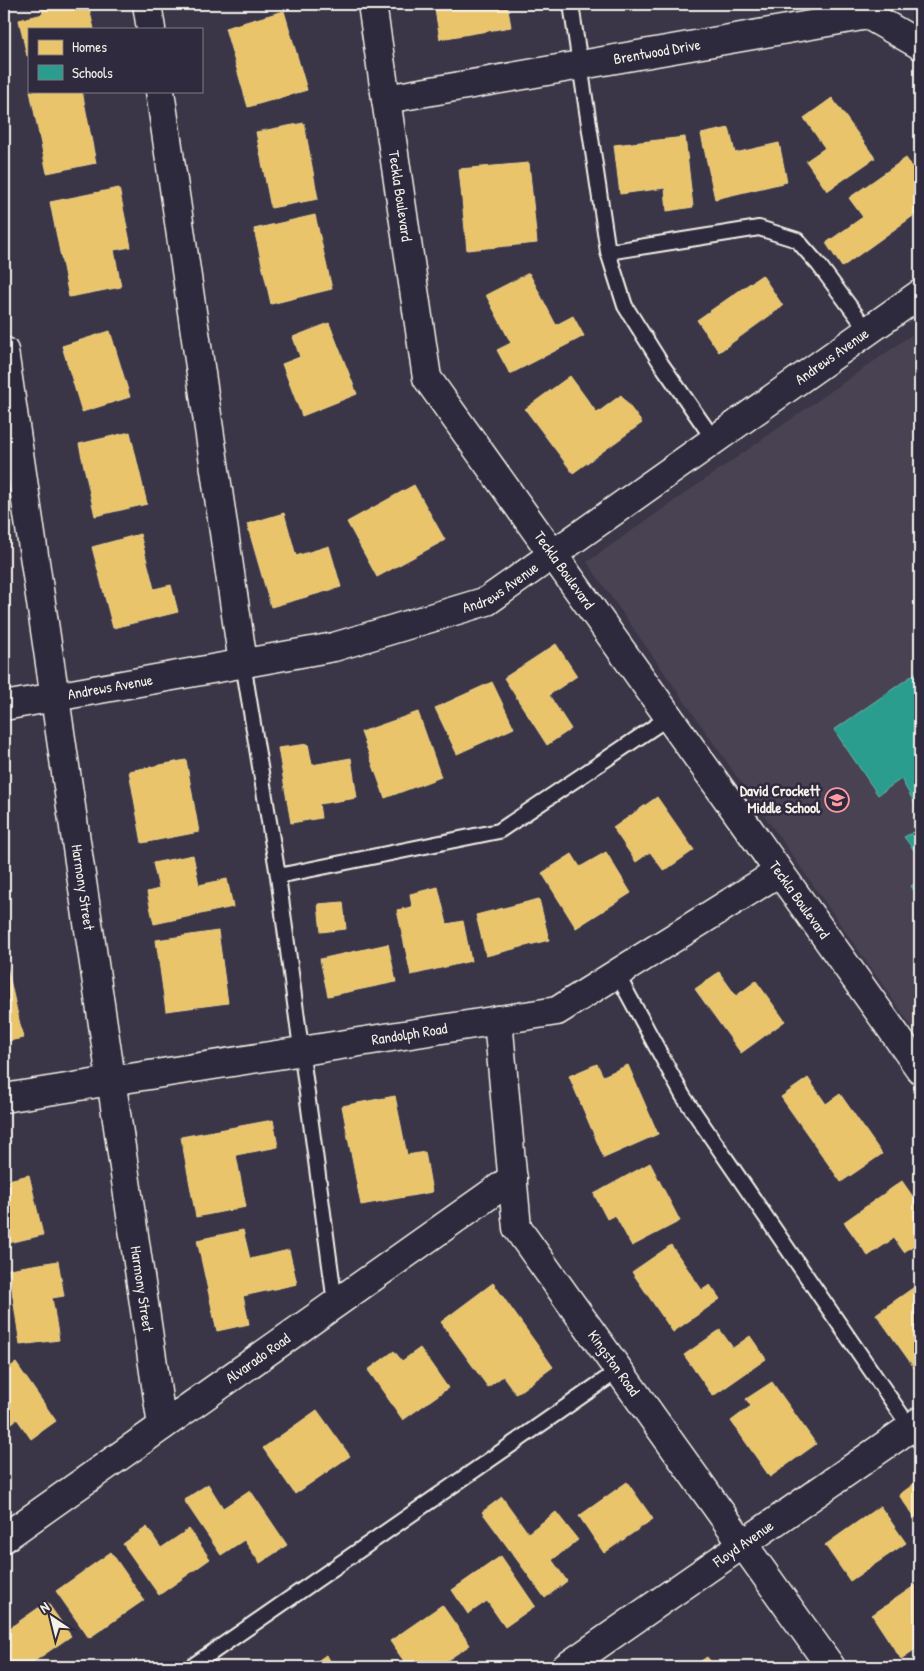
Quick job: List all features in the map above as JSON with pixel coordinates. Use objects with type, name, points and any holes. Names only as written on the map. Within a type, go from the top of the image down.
[{"type":"street","points":[[147,4],[151,28]]},
{"type":"street","name":"Teckla Boulevard","points":[[372,4],[426,378],[920,1069]]},
{"type":"street","name":"Brentwood Drive","points":[[386,99],[868,15],[920,45]]},
{"type":"street","points":[[160,92],[243,663]]},
{"type":"street","name":"Andrews Avenue","points":[[4,706],[334,647],[487,601],[920,294]]},
{"type":"street","name":"Harmony Street","points":[[4,351],[162,1426]]},
{"type":"street","name":"Randolph Road","points":[[4,1098],[557,1011],[779,872]]},
{"type":"street","name":"Kingston Road","points":[[498,1020],[517,1228],[831,1667]]},
{"type":"street","name":"Alvarado Road","points":[[4,1538],[513,1178]]},
{"type":"street","name":"Floyd Avenue","points":[[566,1667],[743,1544],[917,1430]]},
{"type":"lane","points":[[571,4],[608,252],[625,306],[662,365],[714,440]]},
{"type":"lane","points":[[608,252],[759,228],[798,240],[868,331]]},
{"type":"lane","points":[[243,663],[278,876],[335,1303]]},
{"type":"lane","points":[[278,876],[498,831],[669,717]]},
{"type":"lane","points":[[616,974],[683,1096],[917,1430]]},
{"type":"lane","points":[[191,1667],[619,1370]]},
{"type":"shaded area","name":"David Crockett Middle School","points":[[920,329],[920,1038],[587,562]]},
{"type":"building: Homes","points":[[41,4],[88,4],[94,28],[28,28],[27,56],[19,20],[43,14]]},
{"type":"building: Homes","points":[[434,4],[507,4],[511,27],[440,39]]},
{"type":"building: Homes","points":[[284,11],[307,90],[248,107],[225,28]]},
{"type":"building: Homes","points":[[30,92],[82,92],[96,163],[47,173]]},
{"type":"building: Homes","points":[[832,98],[875,158],[827,191],[806,161],[825,148],[804,118]]},
{"type":"building: Homes","points":[[304,123],[318,199],[271,208],[256,132]]},
{"type":"building: Homes","points":[[729,128],[735,153],[779,143],[787,182],[715,199],[701,134]]},
{"type":"building: Homes","points":[[685,137],[693,207],[667,211],[665,188],[620,194],[614,145]]},
{"type":"building: Homes","points":[[906,158],[920,178],[920,211],[842,267],[826,243],[863,217],[849,198]]},
{"type":"building: Homes","points":[[529,163],[537,243],[467,250],[459,169]]},
{"type":"building: Homes","points":[[119,188],[131,247],[114,250],[121,287],[69,297],[50,202]]},
{"type":"building: Homes","points":[[315,215],[332,289],[271,304],[254,229]]},
{"type":"building: Homes","points":[[529,273],[556,325],[573,316],[584,336],[510,374],[497,350],[511,343],[486,295]]},
{"type":"building: Homes","points":[[762,275],[783,306],[719,352],[697,320]]},
{"type":"building: Homes","points":[[329,323],[357,394],[302,416],[282,364],[300,357],[293,337]]},
{"type":"building: Homes","points":[[110,331],[130,397],[82,412],[62,346]]},
{"type":"building: Homes","points":[[570,376],[597,413],[621,395],[642,423],[573,473],[525,409]]},
{"type":"building: Homes","points":[[130,432],[147,504],[95,516],[79,444]]},
{"type":"building: Homes","points":[[414,485],[445,540],[377,577],[347,522]]},
{"type":"building: Homes","points":[[284,513],[296,556],[329,546],[341,587],[271,607],[247,524]]},
{"type":"building: Homes","points":[[140,534],[154,589],[171,585],[178,612],[113,628],[92,547]]},
{"type":"building: Homes","points":[[556,644],[577,676],[549,695],[571,729],[547,745],[504,678]]},
{"type":"building: Homes","points":[[492,682],[514,728],[457,754],[435,708]]},
{"type":"building: Homes","points":[[418,712],[441,777],[385,798],[361,732]]},
{"type":"building: Homes","points":[[308,744],[312,765],[351,758],[357,798],[319,804],[321,818],[291,823],[278,748]]},
{"type":"building: Homes","points":[[186,760],[199,832],[142,843],[129,771]]},
{"type":"building: Homes","points":[[657,797],[694,850],[664,871],[650,852],[636,862],[613,828]]},
{"type":"building: Homes","points":[[606,852],[631,893],[576,928],[542,873],[572,854],[580,867]]},
{"type":"building: Homes","points":[[193,855],[199,885],[227,879],[233,907],[154,924],[147,892],[159,889],[153,863]]},
{"type":"building: Homes","points":[[438,887],[447,924],[463,921],[471,961],[411,975],[397,910],[412,907],[410,894]]},
{"type":"building: Homes","points":[[539,899],[549,940],[486,956],[476,915]]},
{"type":"building: Homes","points":[[343,902],[346,929],[321,932],[318,904]]},
{"type":"building: Homes","points":[[218,931],[228,1003],[166,1011],[156,940]]},
{"type":"building: Homes","points":[[388,944],[396,982],[328,996],[320,959]]},
{"type":"building: Homes","points":[[4,962],[6,962],[23,1038],[4,1042]]},
{"type":"building: Homes","points":[[719,972],[736,996],[756,981],[785,1021],[741,1053],[695,989]]},
{"type":"building: Homes","points":[[597,1064],[603,1076],[628,1065],[658,1134],[604,1158],[569,1076]]},
{"type":"building: Homes","points":[[808,1078],[826,1104],[840,1094],[882,1154],[841,1182],[781,1097]]},
{"type":"building: Homes","points":[[395,1096],[407,1155],[425,1152],[432,1192],[361,1205],[342,1106]]},
{"type":"building: Homes","points":[[273,1120],[278,1147],[236,1155],[246,1207],[196,1217],[181,1137]]},
{"type":"building: Homes","points":[[650,1163],[680,1221],[632,1246],[615,1215],[607,1219],[594,1194]]},
{"type":"building: Homes","points":[[29,1175],[43,1235],[4,1244],[4,1181]]},
{"type":"building: Homes","points":[[902,1181],[920,1207],[920,1241],[904,1252],[894,1238],[868,1256],[844,1222]]},
{"type":"building: Homes","points":[[243,1230],[250,1259],[289,1250],[297,1284],[243,1296],[249,1324],[217,1331],[197,1240]]},
{"type":"building: Homes","points":[[671,1245],[702,1290],[710,1285],[720,1299],[673,1332],[632,1272]]},
{"type":"building: Homes","points":[[58,1261],[64,1296],[52,1298],[59,1340],[20,1345],[9,1269]]},
{"type":"building: Homes","points":[[493,1283],[553,1367],[516,1394],[503,1376],[488,1387],[441,1322]]},
{"type":"building: Homes","points":[[920,1283],[920,1371],[918,1373],[876,1314]]},
{"type":"building: Homes","points":[[720,1330],[733,1348],[750,1336],[766,1359],[713,1396],[684,1355]]},
{"type":"building: Homes","points":[[420,1348],[448,1388],[403,1420],[368,1370],[394,1351],[402,1361]]},
{"type":"building: Homes","points":[[16,1363],[56,1421],[31,1439],[17,1419],[4,1429],[4,1371]]},
{"type":"building: Homes","points":[[772,1382],[816,1444],[770,1477],[731,1421],[751,1406],[746,1399]]},
{"type":"building: Homes","points":[[317,1410],[350,1456],[295,1494],[263,1448]]},
{"type":"building: Homes","points":[[918,1481],[920,1484],[920,1514],[915,1518],[899,1495]]},
{"type":"building: Homes","points":[[627,1482],[653,1519],[604,1553],[579,1516]]},
{"type":"building: Homes","points":[[208,1484],[223,1508],[250,1490],[287,1545],[260,1563],[244,1540],[221,1555],[184,1500]]},
{"type":"building: Homes","points":[[502,1497],[528,1533],[556,1512],[578,1540],[552,1560],[567,1581],[545,1598],[482,1512]]},
{"type":"building: Homes","points":[[880,1506],[906,1543],[850,1581],[825,1545]]},
{"type":"building: Homes","points":[[147,1527],[161,1548],[189,1529],[210,1559],[159,1595],[123,1544]]},
{"type":"building: Homes","points":[[111,1552],[144,1600],[89,1638],[56,1591]]},
{"type":"building: Homes","points":[[501,1556],[535,1606],[505,1627],[487,1601],[468,1614],[452,1590]]},
{"type":"building: Homes","points":[[920,1582],[920,1646],[901,1659],[872,1615]]},
{"type":"building: Homes","points":[[47,1602],[71,1636],[26,1667],[8,1667],[4,1661],[4,1632]]},
{"type":"building: Homes","points":[[442,1605],[470,1645],[437,1667],[408,1667],[390,1641]]},
{"type":"building: Homes","points":[[326,1655],[335,1667],[309,1667]]},
{"type":"building: Homes","points":[[707,1657],[715,1667],[692,1667]]},
{"type":"building: Schools","points":[[920,670],[920,829],[914,802],[901,779],[878,795],[834,730]]},
{"type":"building: Schools","points":[[920,829],[920,858],[904,837]]},
{"type":"building: Schools","points":[[920,880],[920,899],[911,886]]},
{"type":"place","name":"David Crockett Middle School","points":[[837,800]]}]
